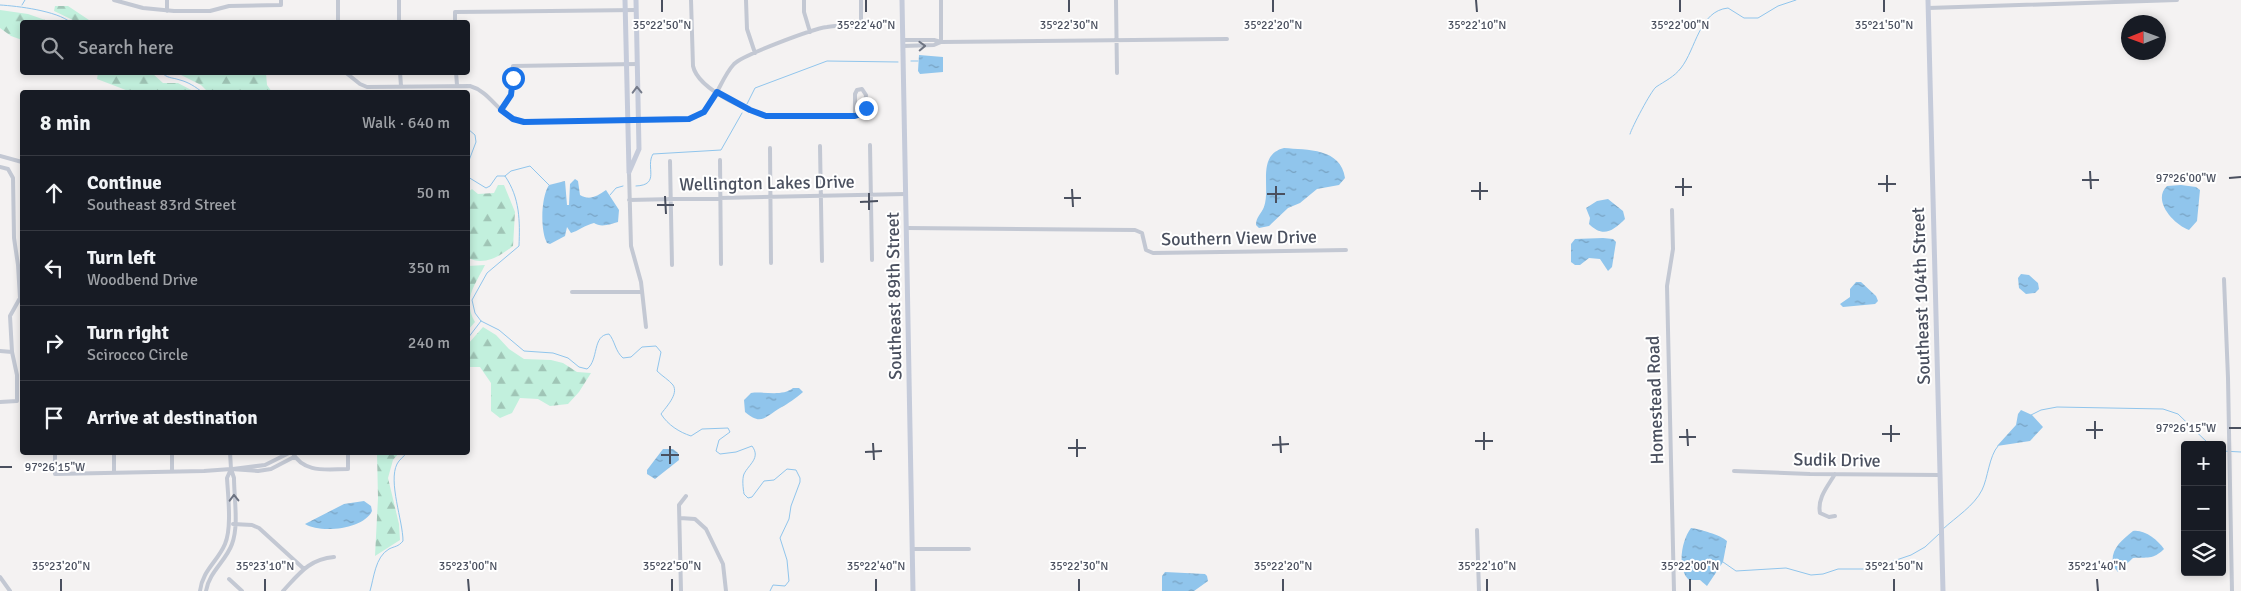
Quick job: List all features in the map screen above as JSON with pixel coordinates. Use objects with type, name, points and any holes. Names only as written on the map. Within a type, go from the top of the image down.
[{"type":"street","points":[[114,0],[138,7],[167,11],[210,11],[225,7],[281,2]]},
{"type":"street","points":[[167,0],[167,11]]},
{"type":"street","points":[[225,0],[225,7]]},
{"type":"street","points":[[338,0],[338,20]]},
{"type":"street","points":[[399,0],[399,20]]},
{"type":"street","points":[[625,0],[631,246],[642,292],[646,327]]},
{"type":"street","points":[[629,172],[639,149],[636,0]]},
{"type":"street","points":[[691,0],[694,70],[700,81],[750,110],[766,116],[855,116],[866,111],[866,95],[862,89],[856,91],[855,116]]},
{"type":"street","points":[[746,0],[747,29],[756,53]]},
{"type":"street","points":[[804,0],[804,12],[810,32]]},
{"type":"street","points":[[349,75],[364,86],[457,85],[478,89],[513,119],[524,122],[693,118],[704,112],[736,62],[810,32],[828,27],[861,26],[861,0]]},
{"type":"street","name":"Southeast 89th Street","points":[[902,0],[913,591]]},
{"type":"street","points":[[941,0],[941,42]]},
{"type":"street","points":[[1116,0],[1117,73]]},
{"type":"street","name":"Southeast 104th Street","points":[[1928,0],[1943,591]]},
{"type":"street","points":[[1928,8],[2177,0]]},
{"type":"street","points":[[455,20],[455,12],[636,10]]},
{"type":"street","points":[[903,40],[934,40],[941,42],[1116,42],[1228,39]]},
{"type":"street","points":[[903,46],[934,46],[941,42]]},
{"type":"street","points":[[501,110],[511,95],[513,66],[637,64]]},
{"type":"street","points":[[400,75],[401,86]]},
{"type":"street","points":[[456,75],[457,85]]},
{"type":"street","points":[[870,145],[872,260]]},
{"type":"street","points":[[820,146],[822,261]]},
{"type":"street","points":[[770,148],[771,263]]},
{"type":"street","points":[[0,156],[20,161]]},
{"type":"street","points":[[720,160],[721,264]]},
{"type":"street","points":[[670,161],[672,265]]},
{"type":"street","points":[[0,167],[8,169],[13,178],[14,238],[20,298],[10,316],[12,352],[18,375],[17,401],[0,402]]},
{"type":"street","name":"Wellington Lakes Drive","points":[[629,200],[906,194]]},
{"type":"street","name":"Homestead Road","points":[[1672,210],[1672,249],[1666,286],[1674,591]]},
{"type":"street","name":"Southern View Drive","points":[[906,228],[1135,230],[1142,233],[1146,250],[1153,253],[1346,250]]},
{"type":"street","points":[[2224,279],[2232,591]]},
{"type":"street","points":[[572,292],[642,292]]},
{"type":"street","points":[[0,351],[12,352]]},
{"type":"street","points":[[55,455],[55,474],[231,469],[269,464],[290,455]]},
{"type":"street","points":[[114,455],[114,473]]},
{"type":"street","points":[[172,455],[172,472]]},
{"type":"street","points":[[206,591],[210,578],[232,545],[234,478],[230,455]]},
{"type":"street","points":[[293,455],[303,465],[312,469],[348,469],[348,455]]},
{"type":"street","points":[[200,591],[205,574],[226,543],[228,524],[227,478],[231,469]]},
{"type":"street","name":"Sudik Drive","points":[[1734,471],[1940,475]]},
{"type":"street","points":[[1835,474],[1820,501],[1819,508],[1820,513],[1829,517],[1835,516]]},
{"type":"street","points":[[681,591],[679,506],[686,496]]},
{"type":"street","points":[[680,518],[695,519],[706,529],[723,564],[726,591]]},
{"type":"street","points":[[228,524],[252,525],[259,528],[304,569]]},
{"type":"street","points":[[1477,530],[1479,591]]},
{"type":"street","points":[[912,549],[969,549]]},
{"type":"street","points":[[283,591],[304,569],[321,558],[334,557]]},
{"type":"street","points":[[0,577],[10,591]]},
{"type":"street","points":[[229,579],[242,591]]},
{"type":"green space","points":[[55,6],[68,6],[89,20],[73,20],[54,11]]},
{"type":"green space","points":[[0,10],[28,14],[45,20],[20,20],[20,39],[11,36],[0,28]]},
{"type":"green space","points":[[98,75],[154,75],[163,83],[178,83],[191,90],[126,90],[97,79]]},
{"type":"green space","points":[[181,75],[266,75],[267,85],[271,90],[206,90],[201,85]]},
{"type":"green space","points":[[498,185],[504,185],[515,212],[513,246],[492,259],[474,260],[470,259],[470,190],[472,189],[478,194],[494,193]]},
{"type":"green space","points":[[485,265],[471,293],[470,300],[470,266]]},
{"type":"green space","points":[[470,307],[471,314],[475,322],[470,328]]},
{"type":"green space","points":[[483,327],[496,335],[509,349],[524,359],[551,360],[563,363],[577,372],[591,373],[579,392],[568,404],[550,406],[538,399],[520,398],[512,413],[500,418],[491,411],[491,383],[480,367],[470,367],[470,342]]},
{"type":"green space","points":[[377,455],[397,455],[393,460],[388,478],[399,524],[400,540],[375,556],[378,498]]},
{"type":"water","points":[[919,55],[943,57],[943,72],[920,74],[918,71]]},
{"type":"water","points":[[1284,148],[1322,152],[1337,161],[1342,168],[1345,178],[1339,185],[1317,189],[1300,203],[1288,208],[1269,226],[1259,228],[1256,222],[1266,199],[1267,165],[1275,152]]},
{"type":"water","points":[[575,179],[578,181],[580,195],[584,197],[593,197],[606,190],[619,210],[618,222],[609,225],[594,223],[571,233],[567,227],[565,236],[550,244],[547,243],[542,222],[546,190],[549,185],[565,181],[567,205],[569,205],[570,184]]},
{"type":"water","points":[[2167,186],[2196,187],[2200,190],[2197,221],[2189,230],[2171,217],[2163,204],[2163,192]]},
{"type":"water","points":[[1608,199],[1623,211],[1625,219],[1612,230],[1603,232],[1589,224],[1590,218],[1586,208],[1597,201]]},
{"type":"water","points":[[1575,239],[1613,239],[1616,242],[1612,267],[1608,271],[1600,259],[1589,258],[1580,265],[1575,265],[1571,262],[1571,244]]},
{"type":"water","points":[[2021,274],[2029,275],[2038,283],[2039,289],[2035,293],[2026,294],[2019,288],[2018,278]]},
{"type":"water","points":[[1856,282],[1861,282],[1876,296],[1878,301],[1875,304],[1843,307],[1840,304],[1850,297],[1850,289]]},
{"type":"water","points":[[793,388],[799,388],[803,392],[763,419],[755,419],[745,412],[744,400],[751,393],[778,393],[789,391]]},
{"type":"water","points":[[2021,410],[2032,415],[2043,427],[2030,441],[1997,446],[2016,425],[2018,414]]},
{"type":"water","points":[[663,449],[673,449],[678,453],[679,460],[655,479],[647,474],[647,470]]},
{"type":"water","points":[[364,501],[371,506],[372,511],[367,517],[352,526],[321,529],[305,524],[344,504]]},
{"type":"water","points":[[1691,528],[1704,531],[1727,541],[1723,562],[1707,586],[1700,580],[1689,580],[1683,569],[1683,547]]},
{"type":"water","points":[[2133,531],[2142,532],[2150,536],[2164,549],[2153,556],[2133,558],[2118,572],[2113,566],[2113,555],[2117,546]]},
{"type":"water","points":[[1165,572],[1205,574],[1208,581],[1194,591],[1162,591],[1162,576]]},
{"type":"waterway","points":[[22,5],[25,0]]},
{"type":"waterway","points":[[1630,134],[1642,109],[1656,87],[1681,68],[1704,23],[1711,16],[1718,11],[1728,8],[1744,18],[1758,18],[1778,6],[1796,0]]},
{"type":"waterway","points":[[0,5],[47,12],[67,20]]},
{"type":"waterway","points":[[747,104],[755,88],[827,61],[898,62]]},
{"type":"waterway","points":[[911,61],[918,61]]},
{"type":"waterway","points":[[165,75],[189,83],[199,90]]},
{"type":"waterway","points":[[636,186],[644,185],[650,179],[650,164],[653,154],[721,150],[742,113]]},
{"type":"waterway","points":[[470,131],[475,135],[476,142],[470,158]]},
{"type":"waterway","points":[[505,176],[511,171],[530,166],[549,185]]},
{"type":"waterway","points":[[470,178],[486,188],[490,186],[497,176],[505,176],[514,193],[519,219],[519,246],[487,273],[472,300],[475,313],[481,321],[499,330],[524,351],[553,353],[568,358],[579,367],[587,369],[591,365],[598,343],[604,335],[609,334],[623,358],[631,357],[642,347],[656,346],[661,352],[657,371],[673,385],[674,389],[671,400],[661,414],[674,428],[691,436],[702,429],[728,428],[730,432],[719,440],[716,451],[720,454],[736,452],[752,446],[755,457],[743,478],[744,494],[748,498],[752,497],[764,481],[774,480],[787,469],[796,470],[800,482],[791,506],[789,519],[780,538],[787,560],[789,581],[785,586],[773,585],[770,591]]},
{"type":"waterway","points":[[610,195],[616,188],[623,186]]},
{"type":"waterway","points":[[470,335],[481,321]]},
{"type":"waterway","points":[[2031,415],[2041,410],[2057,407],[2163,409],[2178,414],[2206,441]]},
{"type":"waterway","points":[[1943,529],[1979,496],[1998,446]]},
{"type":"waterway","points":[[2226,451],[2241,452]]},
{"type":"waterway","points":[[370,591],[381,557],[389,549],[403,541],[394,481],[397,464],[405,455]]},
{"type":"waterway","points":[[1723,562],[1736,571],[1786,568],[1811,575],[1823,574],[1838,569],[1870,569],[1911,555],[1925,547],[1939,534]]},
{"type":"route","points":[[513,78],[510,99],[501,110],[513,119],[524,122],[689,119],[704,112],[717,92],[760,115],[771,117],[855,116],[864,113],[866,108]]}]
